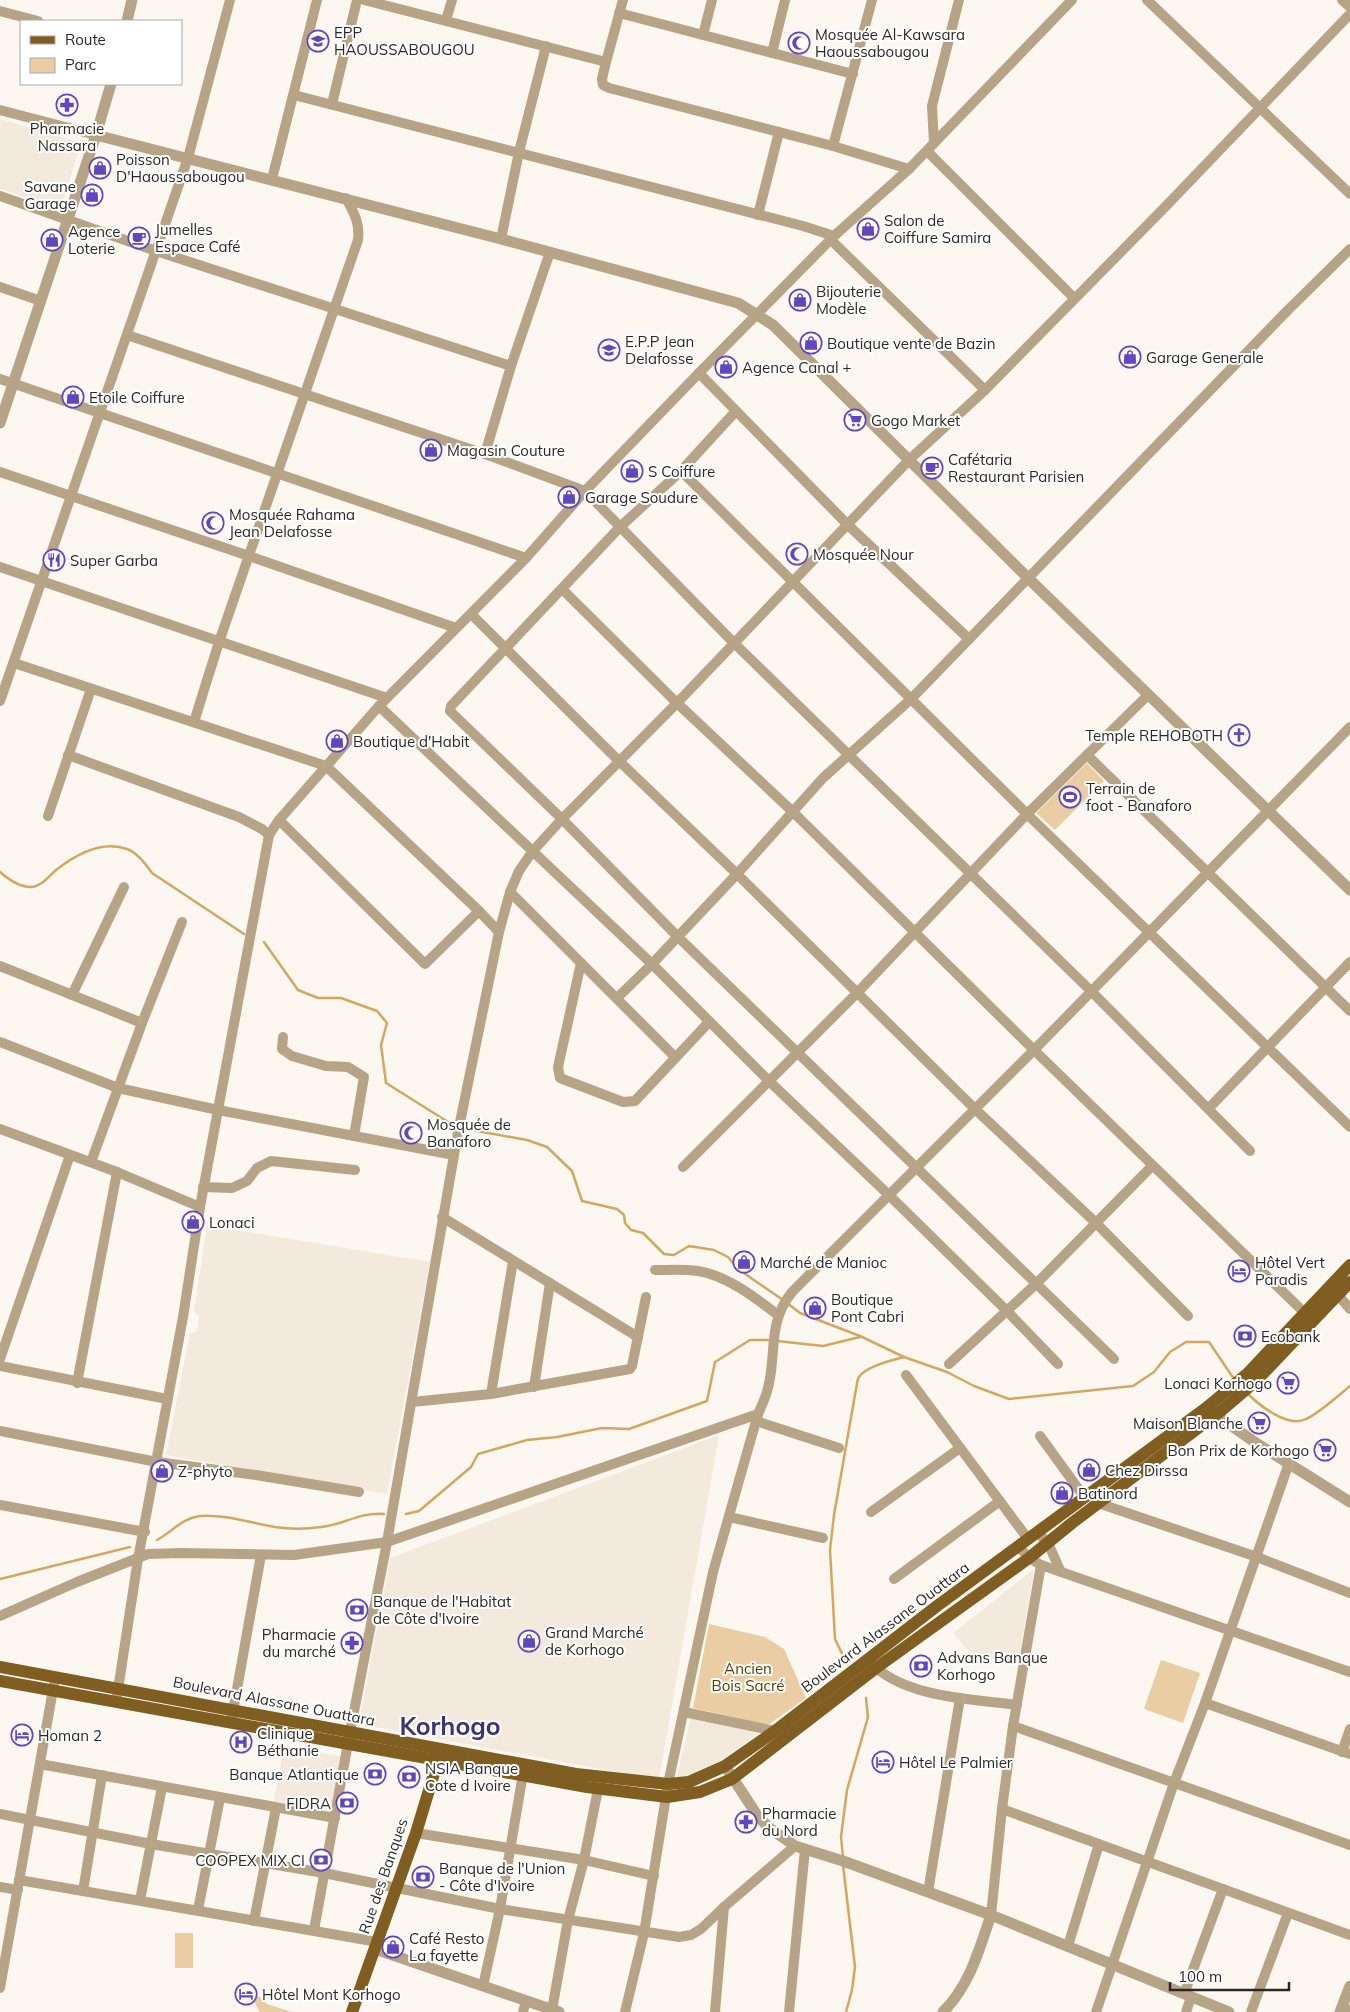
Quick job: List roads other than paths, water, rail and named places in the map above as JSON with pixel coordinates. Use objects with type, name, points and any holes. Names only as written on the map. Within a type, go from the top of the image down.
[{"type":"main road","name":"Boulevard Alassane Ouattara","points":[[0,1667],[235,1710],[349,1738],[667,1798],[700,1792],[732,1779],[767,1744],[1029,1540],[1091,1498],[1218,1406],[1252,1377],[1309,1317],[1350,1265]]},
{"type":"main road","name":"Boulevard Alassane Ouattara","points":[[1309,1317],[1338,1295],[1350,1282]]},
{"type":"main road","name":"Boulevard Alassane Ouattara","points":[[591,1784],[668,1784],[689,1782],[767,1744],[775,1731],[1030,1558],[1048,1543],[1091,1498]]},
{"type":"main road","name":"Boulevard Alassane Ouattara","points":[[0,1681],[116,1704],[230,1723],[349,1738]]},
{"type":"main road","name":"Rue des Banques","points":[[352,2012],[416,1833],[440,1755]]},
{"type":"street","points":[[127,20],[132,0]]},
{"type":"street","points":[[0,702],[188,158],[230,0]]},
{"type":"street","points":[[272,179],[318,0]]},
{"type":"street","points":[[332,104],[357,0]]},
{"type":"street","points":[[364,0],[606,62]]},
{"type":"street","points":[[446,20],[452,0]]},
{"type":"street","points":[[623,0],[606,62],[602,79],[603,85],[834,146],[909,168]]},
{"type":"street","points":[[703,35],[712,0]]},
{"type":"street","points":[[772,53],[785,0]]},
{"type":"street","points":[[834,146],[872,0]]},
{"type":"street","points":[[934,143],[932,106],[959,0]]},
{"type":"street","points":[[116,1704],[138,1559],[145,1532],[183,1317],[203,1187],[269,834],[279,820],[379,706],[526,558],[585,491],[698,373],[833,238],[909,168],[1072,0]]},
{"type":"street","points":[[1147,0],[1350,194]]},
{"type":"street","points":[[1342,0],[1350,7]]},
{"type":"street","points":[[0,12],[34,20]]},
{"type":"street","points":[[619,13],[853,74]]},
{"type":"street","points":[[314,1930],[349,1738],[388,1542],[442,1217],[460,1121],[499,932],[510,892],[519,871],[532,852],[562,819],[910,459],[985,390],[1350,14]]},
{"type":"street","points":[[501,239],[518,152],[546,46]]},
{"type":"street","points":[[0,423],[96,135],[111,85]]},
{"type":"street","points":[[294,95],[758,215],[833,238],[985,390]]},
{"type":"street","points":[[0,110],[550,252],[738,303],[758,314],[773,325],[1029,579],[1350,890]]},
{"type":"street","points":[[758,215],[779,132]]},
{"type":"street","points":[[926,151],[1074,298]]},
{"type":"street","points":[[0,196],[156,251],[512,366]]},
{"type":"street","points":[[194,722],[219,642],[358,240],[359,228],[356,217],[346,198]]},
{"type":"street","points":[[617,998],[652,964],[737,874],[823,778],[911,699],[1286,312],[1350,249]]},
{"type":"street","points":[[485,454],[550,252]]},
{"type":"street","points":[[0,287],[41,301]]},
{"type":"street","points":[[127,335],[485,454],[585,491],[733,642],[1091,991],[1250,1151]]},
{"type":"street","points":[[698,373],[848,525],[968,639]]},
{"type":"street","points":[[0,379],[526,558]]},
{"type":"street","points":[[736,411],[681,471],[620,527],[450,706],[450,711],[562,819],[678,937],[1114,1359]]},
{"type":"street","points":[[681,471],[1027,814],[1350,1127]]},
{"type":"street","points":[[0,472],[456,628]]},
{"type":"street","points":[[0,568],[387,698]]},
{"type":"street","points":[[562,590],[792,811],[1152,1166],[1309,1317]]},
{"type":"street","points":[[471,614],[975,1109],[1095,1222],[1188,1316]]},
{"type":"street","points":[[14,663],[326,766],[499,932]]},
{"type":"street","points":[[48,816],[91,689]]},
{"type":"street","points":[[683,1167],[857,993],[1027,814],[1148,695]]},
{"type":"street","points":[[379,706],[652,964],[769,1081],[1007,1311],[1058,1364]]},
{"type":"street","points":[[625,2012],[644,1933],[668,1784],[713,1572],[757,1417],[768,1389],[772,1347],[778,1315],[783,1304],[792,1292],[918,1168],[1350,727]]},
{"type":"street","points":[[68,754],[238,817],[256,825],[269,834]]},
{"type":"street","points":[[1087,755],[1350,1011]]},
{"type":"street","points":[[279,820],[424,964],[479,911]]},
{"type":"street","points":[[72,995],[124,886]]},
{"type":"street","points":[[510,892],[675,1057]]},
{"type":"street","points":[[91,1162],[142,1023],[182,922]]},
{"type":"street","points":[[1209,1108],[1350,962]]},
{"type":"street","points":[[581,963],[558,1068],[560,1078],[623,1102],[636,1101],[709,1022]]},
{"type":"street","points":[[0,966],[142,1023]]},
{"type":"street","points":[[283,1037],[282,1049],[292,1056],[326,1066],[348,1068],[364,1077],[354,1136]]},
{"type":"street","points":[[0,1042],[118,1088],[218,1110],[454,1155]]},
{"type":"street","points":[[0,1129],[117,1172],[200,1207]]},
{"type":"street","points":[[0,1359],[70,1155]]},
{"type":"street","points":[[203,1187],[232,1188],[247,1181],[257,1168],[271,1161],[355,1170]]},
{"type":"street","points":[[949,1364],[1036,1284],[1152,1166]]},
{"type":"street","points":[[77,1383],[117,1172]]},
{"type":"street","points":[[442,1217],[638,1337]]},
{"type":"street","points":[[492,1394],[513,1260]]},
{"type":"street","points":[[655,1270],[699,1271],[751,1294],[778,1315]]},
{"type":"street","points":[[534,1386],[550,1283]]},
{"type":"street","points":[[1338,1295],[1350,1309]]},
{"type":"street","points":[[412,1402],[492,1394],[630,1369],[646,1297]]},
{"type":"street","points":[[0,1366],[77,1383],[167,1399]]},
{"type":"street","points":[[906,1375],[1029,1540],[1030,1558],[1042,1565],[1350,1672]]},
{"type":"street","points":[[1218,1406],[1289,1463],[1350,1502]]},
{"type":"street","points":[[1218,1406],[1289,1456],[1350,1494]]},
{"type":"street","points":[[0,1616],[76,1582],[148,1554],[294,1555],[388,1542],[757,1417],[840,1448]]},
{"type":"street","points":[[0,1431],[157,1462],[256,1475],[359,1492]]},
{"type":"street","points":[[1040,1436],[1091,1498],[1257,1557],[1350,1593]]},
{"type":"street","points":[[871,1512],[960,1448]]},
{"type":"street","points":[[1096,2012],[1174,1783],[1205,1703],[1289,1463]]},
{"type":"street","points":[[894,1579],[1000,1501]]},
{"type":"street","points":[[0,1505],[145,1532]]},
{"type":"street","points":[[729,1517],[823,1538]]},
{"type":"street","points":[[1029,1540],[1048,1543],[1060,1570]]},
{"type":"street","points":[[230,1723],[235,1710],[261,1555]]},
{"type":"street","points":[[943,2012],[955,1999],[968,1979],[991,1915],[1013,1726],[1042,1565]]},
{"type":"street","points":[[872,1664],[898,1682],[924,1690],[960,1698],[1017,1704]]},
{"type":"street","points":[[0,1988],[2,1962],[18,1885],[55,1677]]},
{"type":"street","points":[[928,1892],[960,1698]]},
{"type":"street","points":[[1205,1703],[1346,1753],[1350,1729]]},
{"type":"street","points":[[684,1712],[775,1731]]},
{"type":"street","points":[[1013,1726],[1350,1845]]},
{"type":"street","points":[[40,1764],[335,1818]]},
{"type":"street","points":[[725,1766],[757,1815],[768,1827],[800,1848],[843,1861],[991,1915],[1229,2012]]},
{"type":"street","points":[[483,1986],[500,1909],[524,1770]]},
{"type":"street","points":[[83,1891],[102,1775]]},
{"type":"street","points":[[0,1887],[18,1885],[83,1891],[314,1930],[376,1945],[483,1986],[556,2011],[568,1920],[584,1860],[591,1784]]},
{"type":"street","points":[[140,1900],[162,1787]]},
{"type":"street","points":[[198,1910],[220,1798]]},
{"type":"street","points":[[254,1920],[276,1808]]},
{"type":"street","points":[[1002,1809],[1350,1935]]},
{"type":"street","points":[[0,1814],[208,1855],[324,1873],[500,1909],[679,1937],[691,1935],[701,1929],[724,1907],[800,1848]]},
{"type":"street","points":[[416,1833],[584,1860],[654,1876]]},
{"type":"street","points":[[1068,1946],[1099,1844]]},
{"type":"street","points":[[789,2012],[800,1848]]},
{"type":"street","points":[[1186,2012],[1187,1995],[1223,1889]]},
{"type":"street","points":[[715,2012],[724,1907]]},
{"type":"street","points":[[1251,2012],[1288,1913]]},
{"type":"street","points":[[1340,2012],[1350,1986]]},
{"type":"street","points":[[523,2012],[526,2000]]},
{"type":"waterway","points":[[0,872],[18,884],[35,887],[63,864],[89,850],[108,846],[127,849],[138,856],[152,873],[244,934]]},
{"type":"waterway","points":[[264,942],[298,990],[318,998],[341,998],[377,1011],[387,1023],[381,1045],[386,1083],[456,1127]]},
{"type":"waterway","points":[[461,1128],[527,1140],[547,1147],[572,1171],[582,1201],[617,1209],[624,1215],[625,1223],[631,1230],[643,1233],[664,1254],[674,1255],[689,1246],[714,1250],[728,1257],[738,1269],[783,1300]]},
{"type":"waterway","points":[[787,1303],[800,1313],[860,1336],[904,1357],[947,1372],[974,1386],[1009,1399],[1133,1386],[1154,1372],[1170,1352],[1186,1342],[1209,1342],[1234,1379]]},
{"type":"waterway","points":[[777,1341],[823,1346],[860,1337]]},
{"type":"waterway","points":[[406,1514],[419,1511],[471,1467],[478,1454],[527,1440],[557,1437],[602,1428],[629,1429],[707,1401],[715,1362],[750,1340],[771,1340]]},
{"type":"waterway","points":[[847,1664],[835,1639],[830,1550],[834,1515],[857,1383],[862,1373],[867,1370],[904,1357]]},
{"type":"waterway","points":[[1248,1394],[1275,1414],[1291,1421],[1299,1421],[1316,1413],[1350,1386]]},
{"type":"waterway","points":[[157,1540],[182,1522],[200,1516],[218,1516],[275,1527],[298,1529],[329,1526],[366,1515],[384,1514]]},
{"type":"waterway","points":[[0,1579],[130,1547]]},
{"type":"waterway","points":[[843,1857],[841,1837],[847,1790],[868,1717],[866,1698]]},
{"type":"waterway","points":[[843,1865],[855,1967],[852,1990],[846,2012]]},
{"type":"place","name":"EPP HAOUSSABOUGOU","points":[[318,41]]},
{"type":"place","name":"Mosquée Al-Kawsara Haoussabougou","points":[[799,43]]},
{"type":"place","name":"Pharmacie Nassara","points":[[67,105]]},
{"type":"place","name":"Poisson D'Haoussabougou","points":[[100,168]]},
{"type":"place","name":"Savane Garage","points":[[92,195]]},
{"type":"place","name":"Salon de Coiffure Samira","points":[[868,229]]},
{"type":"place","name":"Jumelles Espace Café","points":[[139,238]]},
{"type":"place","name":"Agence Loterie","points":[[52,240]]},
{"type":"place","name":"Bijouterie Modèle","points":[[800,300]]},
{"type":"place","name":"Boutique vente de Bazin","points":[[811,343]]},
{"type":"place","name":"E.P.P Jean Delafosse","points":[[609,350]]},
{"type":"place","name":"Garage Generale","points":[[1130,357]]},
{"type":"place","name":"Agence Canal +","points":[[726,367]]},
{"type":"place","name":"Etoile Coiffure","points":[[73,397]]},
{"type":"place","name":"Gogo Market","points":[[855,420]]},
{"type":"place","name":"Magasin Couture","points":[[431,450]]},
{"type":"place","name":"Cafétaria Restaurant Parisien","points":[[932,468]]},
{"type":"place","name":"S Coiffure","points":[[632,471]]},
{"type":"place","name":"Garage Soudure","points":[[569,497]]},
{"type":"place","name":"Mosquée Rahama Jean Delafosse","points":[[213,523]]},
{"type":"place","name":"Mosquée Nour","points":[[797,554]]},
{"type":"place","name":"Super Garba","points":[[54,560]]},
{"type":"place","name":"Temple REHOBOTH","points":[[1239,735]]},
{"type":"place","name":"Boutique d'Habit","points":[[337,741]]},
{"type":"place","name":"Terrain de foot - Banaforo","points":[[1070,797]]},
{"type":"place","name":"Mosquée de Banaforo","points":[[411,1133]]},
{"type":"place","name":"Lonaci","points":[[193,1222]]},
{"type":"place","name":"Marché de Manioc","points":[[744,1262]]},
{"type":"place","name":"Hôtel Vert Paradis","points":[[1239,1271]]},
{"type":"place","name":"Boutique Pont Cabri","points":[[815,1308]]},
{"type":"place","name":"Ecobank","points":[[1245,1336]]},
{"type":"place","name":"Lonaci Korhogo","points":[[1288,1383]]},
{"type":"place","name":"Maison Blanche","points":[[1259,1423]]},
{"type":"place","name":"Bon Prix de Korhogo","points":[[1325,1450]]},
{"type":"place","name":"Chez Dirssa","points":[[1089,1470]]},
{"type":"place","name":"Z-phyto","points":[[162,1471]]},
{"type":"place","name":"Batinord","points":[[1062,1493]]},
{"type":"place","name":"Banque de l'Habitat de Côte d'Ivoire","points":[[357,1610]]},
{"type":"place","name":"Grand Marché de Korhogo","points":[[529,1641]]},
{"type":"place","name":"Pharmacie du marché","points":[[352,1643]]},
{"type":"place","name":"Advans Banque Korhogo","points":[[921,1666]]},
{"type":"place","name":"Homan 2","points":[[22,1735]]},
{"type":"place","name":"Clinique Béthanie","points":[[241,1742]]},
{"type":"place","name":"Hôtel Le Palmier","points":[[883,1762]]},
{"type":"place","name":"Banque Atlantique","points":[[375,1774]]},
{"type":"place","name":"NSIA Banque Cote d Ivoire","points":[[409,1777]]},
{"type":"place","name":"FIDRA","points":[[347,1803]]},
{"type":"place","name":"Pharmacie du Nord","points":[[746,1822]]},
{"type":"place","name":"COOPEX MIX CI","points":[[321,1860]]},
{"type":"place","name":"Banque de l'Union - Côte d'Ivoire","points":[[423,1877]]},
{"type":"place","name":"Café Resto La fayette","points":[[393,1947]]},
{"type":"place","name":"Hôtel Mont Korhogo","points":[[246,1994]]},
{"type":"district","name":"Korhogo","points":[[450,1725]]},
{"type":"park label","name":"Ancien Bois Sacré","points":[[748,1676]]}]
